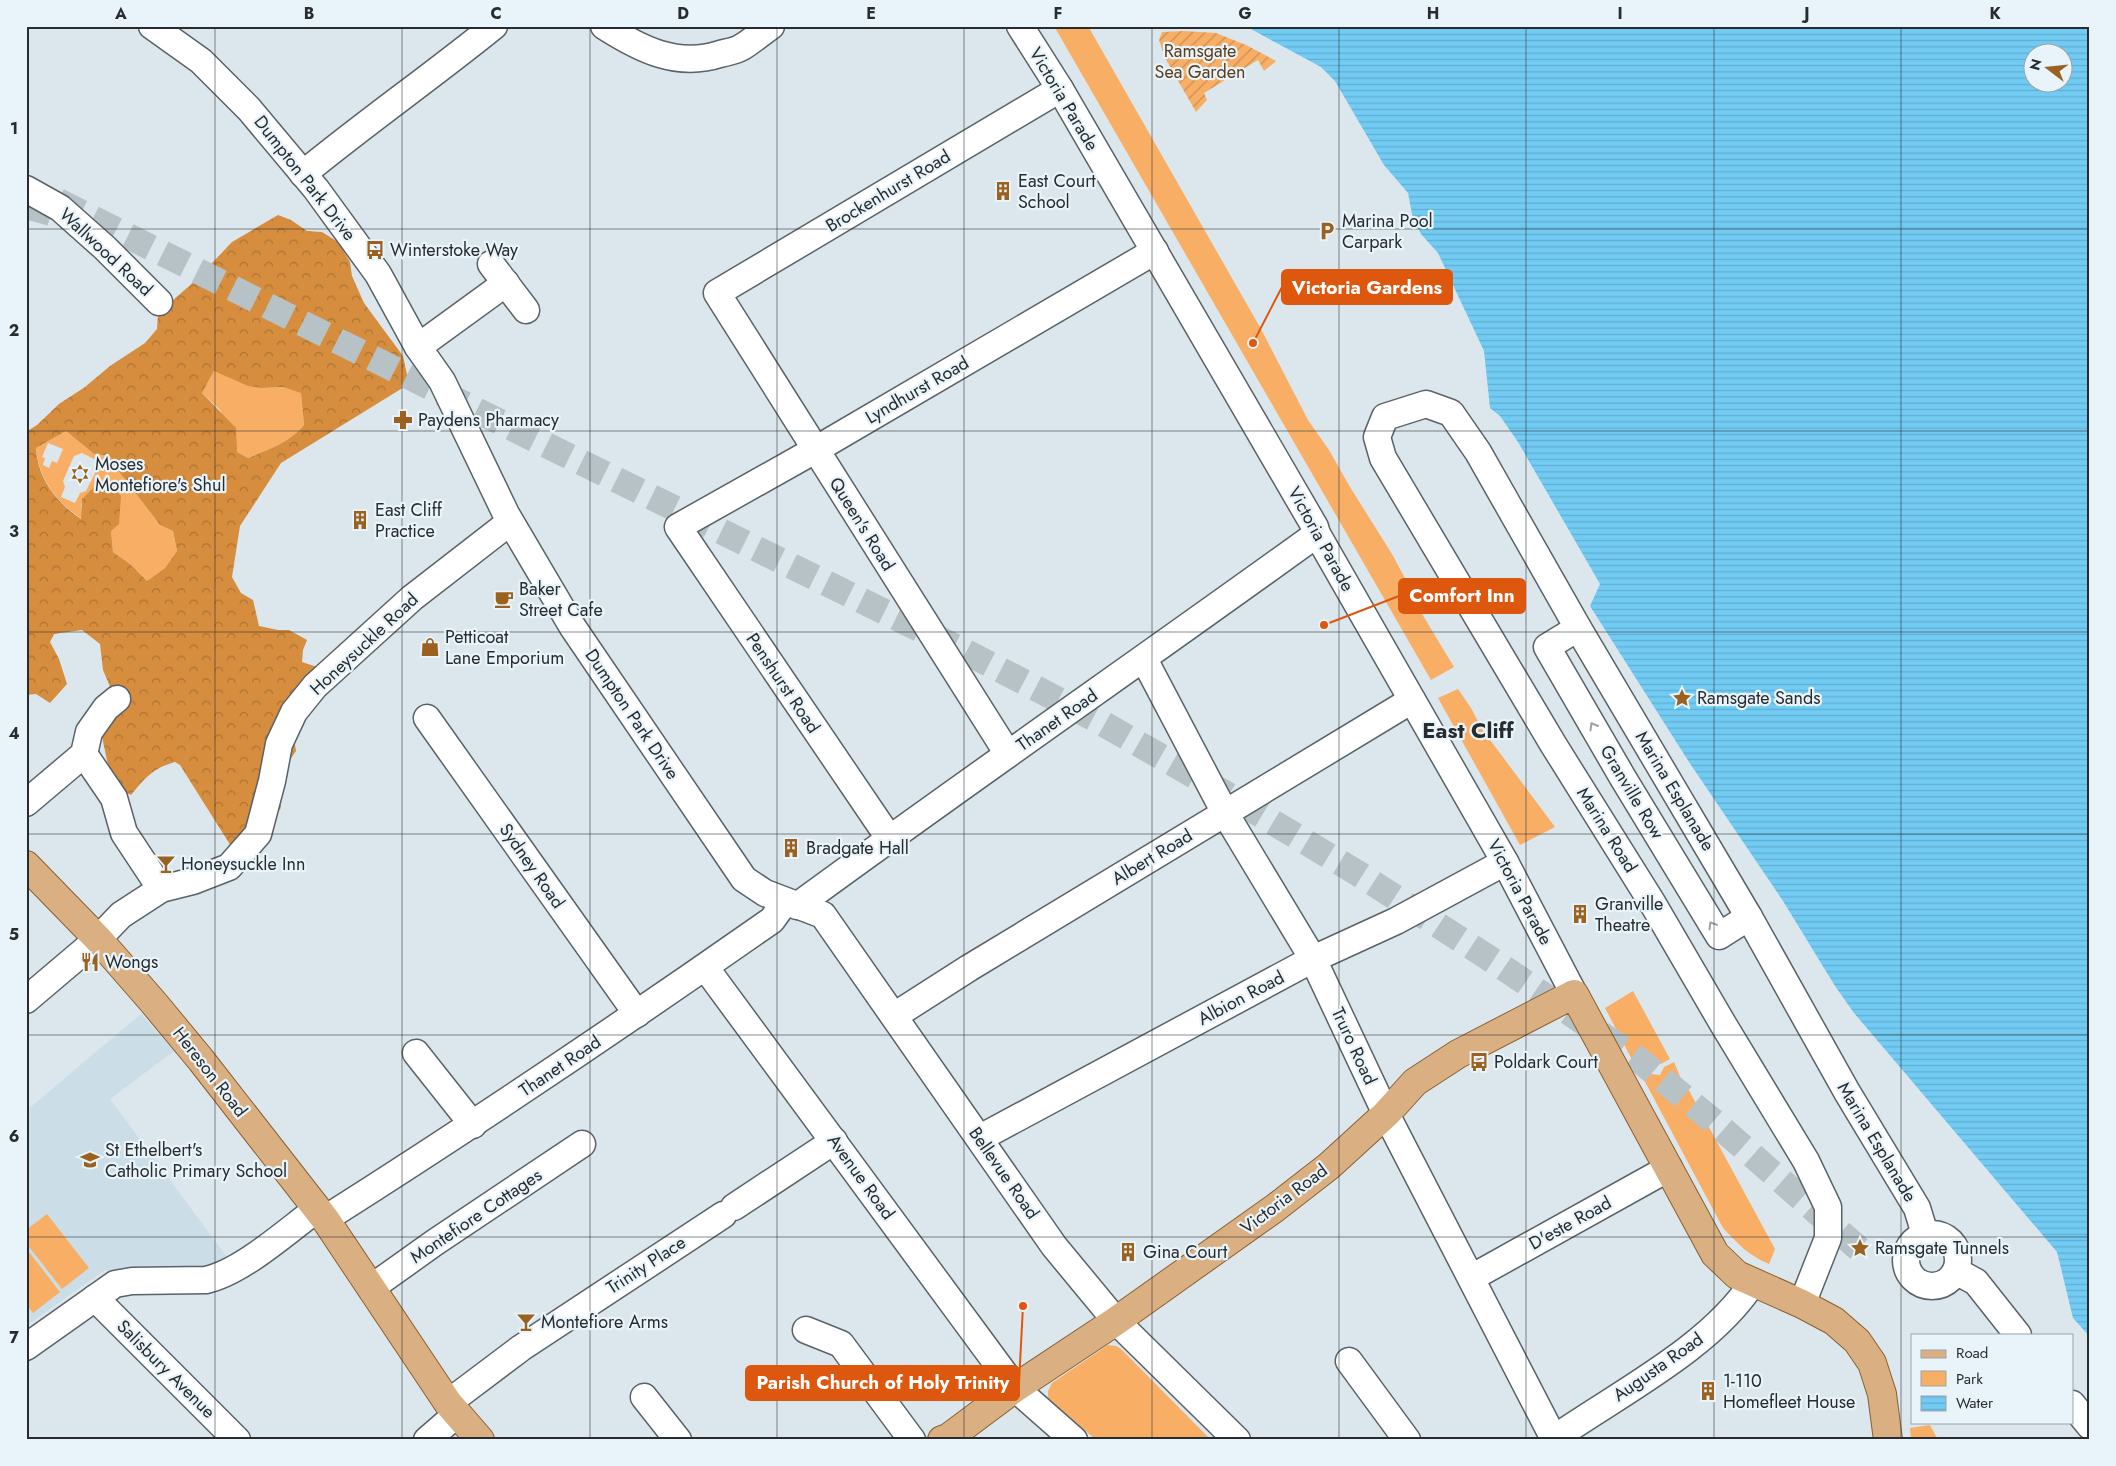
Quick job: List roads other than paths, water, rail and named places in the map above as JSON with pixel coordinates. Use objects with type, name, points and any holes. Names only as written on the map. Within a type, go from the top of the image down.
[{"type":"main road","name":"Hereson Road","points":[[26,865],[98,939],[154,1002],[321,1214],[452,1409],[480,1440]]},
{"type":"main road","name":"Victoria Parade","points":[[1574,994],[1715,1254],[1737,1275],[1802,1304],[1834,1321],[1857,1341],[1872,1362],[1882,1394],[1888,1440]]},
{"type":"main road","name":"Victoria Road","points":[[942,1440],[948,1438],[1015,1388],[1116,1321],[1275,1208],[1329,1166],[1386,1114],[1415,1082],[1458,1054],[1574,994]]},
{"type":"street","name":"Dumpton Park Drive","points":[[152,26],[201,61],[227,85],[304,174],[378,274],[418,347],[442,381],[489,483],[572,626],[744,878],[764,893],[791,904]]},
{"type":"street","points":[[304,174],[342,142],[456,57],[494,26]]},
{"type":"street","points":[[604,26],[636,46],[664,56],[685,60],[706,59],[741,48],[771,26]]},
{"type":"street","name":"Victoria Parade","points":[[1020,26],[1060,89],[1315,527],[1317,534],[1505,862],[1574,994]]},
{"type":"street","name":"Brockenhurst Road","points":[[717,294],[1060,89]]},
{"type":"street","name":"Wallwood Road","points":[[26,189],[60,208],[105,248],[159,302]]},
{"type":"street","name":"Lyndhurst Road","points":[[678,527],[815,450],[1154,251]]},
{"type":"street","points":[[418,347],[499,273],[526,310]]},
{"type":"street","name":"Queen's Road","points":[[717,294],[1008,754]]},
{"type":"street","name":"Marina Esplanade","points":[[1385,417],[1426,404],[1451,414],[1478,452],[1578,628],[1749,917],[1847,1092],[1916,1208],[1925,1234]]},
{"type":"street","name":"Marina Road","points":[[1385,417],[1376,437],[1382,458],[1548,735],[1653,904],[1806,1161],[1828,1207],[1828,1238],[1802,1304]]},
{"type":"street","name":"Honeysuckle Road","points":[[26,1000],[98,939],[121,915],[160,889],[193,881],[229,867],[258,834],[272,781],[279,744],[294,712],[315,686],[412,598],[510,522]]},
{"type":"street","name":"Penshurst Road","points":[[678,527],[889,838]]},
{"type":"street","name":"Thanet Road","points":[[26,1347],[115,1284],[132,1281],[206,1280],[218,1277],[473,1125],[705,967],[772,920],[791,904],[889,838],[1144,659],[1317,534]]},
{"type":"street","name":"Granville Row","points":[[1578,628],[1547,647],[1623,778],[1719,936],[1749,917]]},
{"type":"street","name":"Truro Road","points":[[1144,659],[1225,813],[1313,960],[1386,1114],[1472,1278],[1553,1439]]},
{"type":"street","points":[[26,803],[84,754],[89,732],[106,708],[117,699]]},
{"type":"street","name":"Albert Road","points":[[894,1016],[969,968],[1412,700]]},
{"type":"street","name":"Sydney Road","points":[[427,718],[637,1014]]},
{"type":"street","points":[[84,754],[114,798],[124,833],[160,889]]},
{"type":"street","name":"Albion Road","points":[[980,1138],[1313,960],[1396,921],[1505,862]]},
{"type":"street","name":"Bellevue Road","points":[[791,904],[823,915],[1054,1246],[1116,1321],[1237,1440]]},
{"type":"street","name":"Avenue Road","points":[[705,967],[1015,1388],[1074,1440]]},
{"type":"street","points":[[415,1054],[473,1125]]},
{"type":"street","name":"Trinity Place","points":[[427,1440],[452,1409],[521,1348],[834,1140]]},
{"type":"street","name":"Montefiore Cottages","points":[[371,1288],[434,1243],[582,1144]]},
{"type":"street","name":"D'este Road","points":[[1472,1278],[1669,1168]]},
{"type":"street","points":[[1925,1234],[1942,1235],[1949,1240],[1958,1254],[1956,1271],[1951,1278],[1935,1286],[1926,1286],[1911,1277],[1907,1269],[1906,1252],[1917,1238],[1925,1234]]},
{"type":"street","points":[[1956,1271],[1976,1282],[2017,1334]]},
{"type":"street","name":"Augusta Road","points":[[1553,1439],[1694,1346],[1742,1299],[1753,1282]]},
{"type":"street","name":"Salisbury Avenue","points":[[95,1298],[237,1440]]},
{"type":"street","points":[[806,1330],[842,1344],[912,1440]]},
{"type":"street","points":[[1349,1361],[1407,1440]]},
{"type":"street","points":[[644,1397],[678,1440]]},
{"type":"street","points":[[2074,1406],[2090,1426]]},
{"type":"water","points":[[1249,26],[2090,26],[2090,1337],[2073,1318],[2057,1252],[1854,1013],[1835,986],[1783,901],[1689,762],[1590,606],[1600,584],[1518,442],[1500,416],[1490,408],[1484,351],[1438,253],[1421,234],[1413,219],[1408,193],[1384,165],[1335,81],[1321,67],[1249,28]]},
{"type":"tunnel","points":[[58,201],[964,651],[1095,719],[1221,791],[1359,874],[1495,962],[1639,1060],[1712,1120],[1859,1249]]},
{"type":"tunnel","points":[[26,206],[69,218]]},
{"type":"place","name":"East Court School","points":[[1003,191]]},
{"type":"place","name":"Marina Pool Carpark","points":[[1327,231]]},
{"type":"place","name":"Winterstoke Way","points":[[375,250]]},
{"type":"place","name":"Victoria Gardens","points":[[1253,343]]},
{"type":"place","name":"Paydens Pharmacy","points":[[403,420]]},
{"type":"place","name":"Moses Montefiore's Shul","points":[[80,474]]},
{"type":"place","name":"East Cliff Practice","points":[[360,520]]},
{"type":"place","name":"Baker Street Cafe","points":[[504,599]]},
{"type":"place","name":"Comfort Inn","points":[[1324,625]]},
{"type":"place","name":"Petticoat Lane Emporium","points":[[430,647]]},
{"type":"place","name":"Ramsgate Sands","points":[[1682,698]]},
{"type":"place","name":"Bradgate Hall","points":[[791,848]]},
{"type":"place","name":"Honeysuckle Inn","points":[[166,864]]},
{"type":"place","name":"Granville Theatre","points":[[1580,914]]},
{"type":"place","name":"Wongs","points":[[90,962]]},
{"type":"place","name":"Poldark Court","points":[[1479,1062]]},
{"type":"place","name":"St Ethelbert's Catholic Primary School","points":[[90,1160]]},
{"type":"place","name":"Ramsgate Tunnels","points":[[1860,1248]]},
{"type":"place","name":"Gina Court","points":[[1128,1252]]},
{"type":"place","name":"Parish Church of Holy Trinity","points":[[1023,1306]]},
{"type":"place","name":"Montefiore Arms","points":[[526,1322]]},
{"type":"place","name":"1-110 Homefleet House","points":[[1708,1391]]},
{"type":"district","name":"East Cliff","points":[[1468,730]]},
{"type":"park label","name":"Ramsgate Sea Garden","points":[[1200,61]]}]
